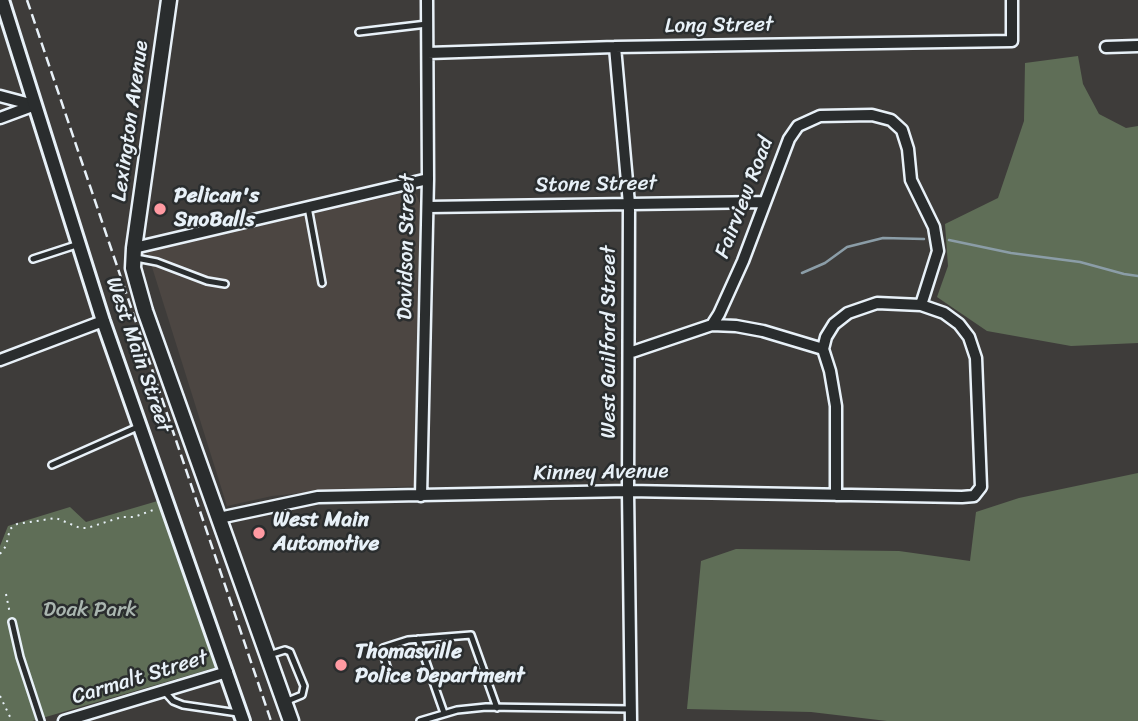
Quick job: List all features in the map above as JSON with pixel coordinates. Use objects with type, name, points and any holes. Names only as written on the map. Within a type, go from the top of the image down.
[{"type":"main road","name":"Lexington Avenue","points":[[133,253],[169,0]]},
{"type":"main road","name":"West Main Street","points":[[133,253],[133,268],[145,311],[291,721]]},
{"type":"street","name":"West Main Street","points":[[2,0],[103,321],[242,717]]},
{"type":"street","name":"Davidson Street","points":[[421,496],[428,206],[426,0]]},
{"type":"street","name":"Long Street","points":[[428,53],[615,47],[1012,41],[1012,0]]},
{"type":"street","points":[[1106,47],[1138,46]]},
{"type":"street","name":"West Guilford Street","points":[[615,47],[629,204],[628,491],[631,721]]},
{"type":"street","points":[[0,96],[35,105]]},
{"type":"street","points":[[0,118],[35,105]]},
{"type":"street","name":"Fairview Road","points":[[712,325],[733,282],[793,131],[804,121],[820,116],[859,114],[883,117],[902,130],[906,139],[911,180],[937,238],[938,251],[921,304]]},
{"type":"street","points":[[133,253],[428,179]]},
{"type":"street","name":"Stone Street","points":[[428,206],[765,202]]},
{"type":"street","points":[[836,495],[836,406],[824,349],[826,337],[834,324],[848,313],[877,303],[921,304]]},
{"type":"street","name":"Kinney Avenue","points":[[219,518],[318,498],[628,491],[974,496],[981,487],[974,347],[959,324],[944,313],[921,304]]},
{"type":"street","points":[[0,360],[103,321]]},
{"type":"street","points":[[629,353],[712,325],[750,328],[824,349]]},
{"type":"street","name":"Carmalt Street","points":[[64,721],[226,672]]},
{"type":"lane","points":[[359,32],[427,24]]},
{"type":"lane","points":[[308,207],[322,283]]},
{"type":"lane","points":[[33,259],[79,244]]},
{"type":"lane","points":[[133,253],[207,281],[226,284]]},
{"type":"lane","points":[[52,465],[140,426]]},
{"type":"lane","points":[[12,621],[20,657],[41,721]]},
{"type":"lane","points":[[391,679],[383,648],[418,639],[471,635],[497,708]]},
{"type":"lane","points":[[418,639],[444,713]]},
{"type":"lane","points":[[268,656],[285,650],[294,656],[304,691],[302,695],[285,702]]},
{"type":"lane","points":[[164,691],[173,701],[183,705],[242,717]]},
{"type":"lane","points":[[420,721],[457,710],[631,709]]},
{"type":"path","points":[[0,554],[6,546],[10,529],[27,521],[56,518],[80,528],[87,528],[122,517],[134,517],[149,510],[169,509]]},
{"type":"path","points":[[6,594],[12,621]]},
{"type":"path","points":[[0,696],[12,721]]},
{"type":"shaded area","points":[[408,192],[416,194],[421,206],[417,486],[340,489],[272,496],[227,506],[147,251]]},
{"type":"green space","points":[[1078,56],[1083,84],[1099,114],[1126,128],[1138,126],[1138,343],[1071,346],[987,331],[937,297],[948,266],[945,224],[998,198],[1024,121],[1025,63]]},
{"type":"green space","points":[[1138,473],[1138,721],[887,721],[811,712],[687,709],[701,561],[736,549],[899,551],[970,561],[976,512],[1019,498]]},
{"type":"green space","name":"Doak Park","points":[[161,500],[224,665],[32,721],[0,721],[0,546],[8,526],[70,507],[86,522]]},
{"type":"waterway","points":[[802,273],[825,263],[847,247],[883,238],[924,239]]},
{"type":"waterway","points":[[949,240],[1011,253],[1080,262],[1138,276]]},
{"type":"railway","points":[[27,0],[271,721]]},
{"type":"place","name":"Pelican's SnoBalls","points":[[160,209]]},
{"type":"place","name":"West Main Automotive","points":[[259,533]]},
{"type":"place","name":"Thomasville Police Department","points":[[341,665]]}]
